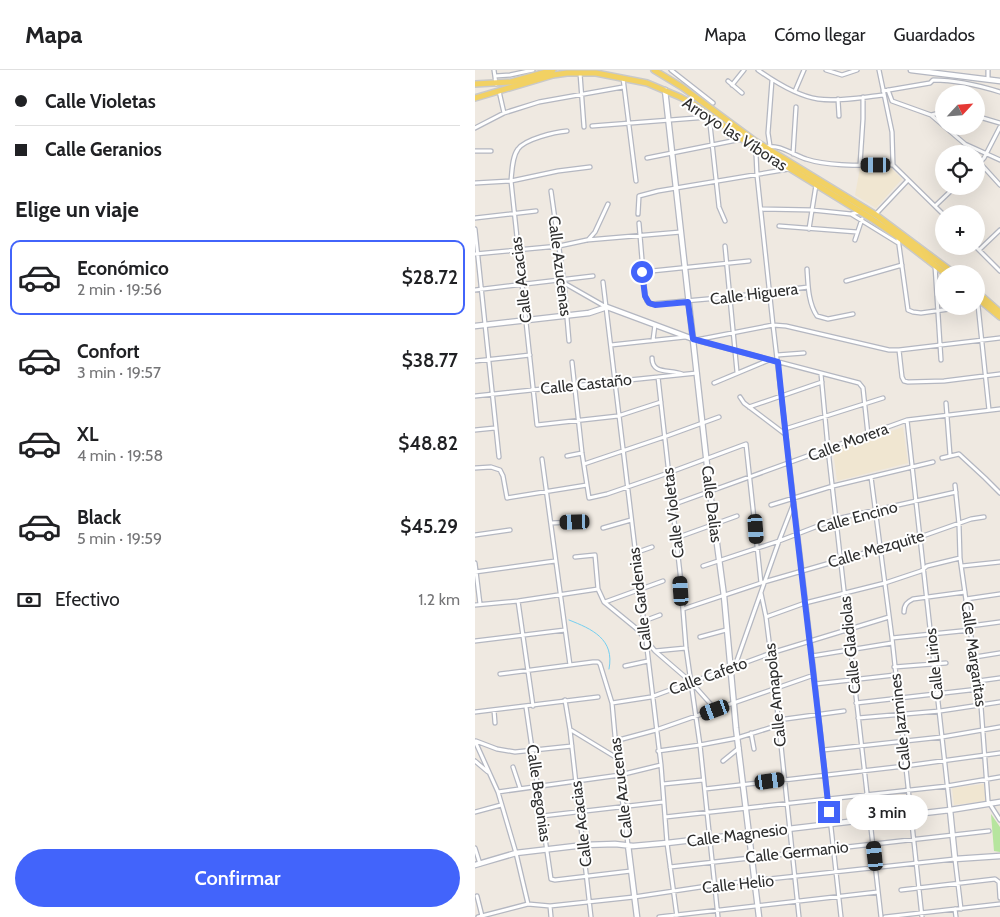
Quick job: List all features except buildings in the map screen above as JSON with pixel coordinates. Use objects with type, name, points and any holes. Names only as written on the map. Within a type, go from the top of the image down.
[{"type":"main road","points":[[475,84],[496,84],[553,70]]},
{"type":"main road","name":"Arroyo las Víboras","points":[[654,70],[682,87],[732,125],[874,217],[942,265]]},
{"type":"main road","name":"Arroyo las Víboras","points":[[475,98],[553,75],[580,72],[623,78],[665,90],[687,101],[742,139],[765,147],[790,169],[815,185],[860,212],[874,217],[898,240],[935,265]]},
{"type":"main road","points":[[987,303],[1000,312]]},
{"type":"main road","points":[[987,303],[1000,317]]},
{"type":"street","points":[[494,70],[496,84]]},
{"type":"street","points":[[495,76],[510,76],[533,70]]},
{"type":"street","points":[[671,70],[713,103]]},
{"type":"street","points":[[732,85],[744,70]]},
{"type":"street","points":[[758,70],[795,91],[817,99],[863,97],[884,93],[888,90],[930,83],[933,80],[959,76],[1000,81]]},
{"type":"street","points":[[795,91],[804,70]]},
{"type":"street","points":[[826,70],[842,75],[857,70]]},
{"type":"street","points":[[879,70],[892,132],[893,164],[935,206]]},
{"type":"street","points":[[911,70],[935,73],[1000,92]]},
{"type":"street","points":[[958,70],[959,76]]},
{"type":"street","points":[[988,70],[989,80]]},
{"type":"street","points":[[580,72],[584,127]]},
{"type":"street","points":[[933,80],[935,73]]},
{"type":"street","points":[[623,78],[627,123],[636,181]]},
{"type":"street","points":[[773,80],[765,147],[756,154],[757,175],[841,917]]},
{"type":"street","points":[[728,81],[742,93]]},
{"type":"street","points":[[475,128],[504,113],[539,102],[623,87]]},
{"type":"street","points":[[499,90],[504,113]]},
{"type":"street","name":"Calle Dalias","points":[[665,90],[688,302],[695,340],[706,459],[724,596],[726,630],[733,668],[737,738],[759,917]]},
{"type":"street","points":[[888,90],[892,101],[931,115],[966,145]]},
{"type":"street","points":[[860,165],[863,97]]},
{"type":"street","points":[[839,99],[839,116]]},
{"type":"street","points":[[793,154],[796,107]]},
{"type":"street","points":[[931,115],[935,114]]},
{"type":"street","points":[[592,126],[709,116],[720,212],[725,221]]},
{"type":"street","points":[[985,119],[1000,125],[985,154],[1000,160]]},
{"type":"street","name":"Calle Acacias","points":[[567,130],[528,142],[520,147],[517,151],[511,181],[513,214],[527,320],[537,425],[579,421]]},
{"type":"street","points":[[647,158],[742,139]]},
{"type":"street","points":[[765,147],[815,161],[860,165],[893,164]]},
{"type":"street","points":[[475,151],[491,151]]},
{"type":"street","points":[[475,183],[511,181],[558,171],[590,167]]},
{"type":"street","points":[[985,168],[1000,185]]},
{"type":"street","points":[[638,214],[639,196],[790,169]]},
{"type":"street","points":[[874,217],[908,180]]},
{"type":"street","points":[[809,229],[815,185]]},
{"type":"street","name":"Calle Azucenas","points":[[551,191],[569,341]]},
{"type":"street","points":[[936,205],[947,195]]},
{"type":"street","points":[[587,240],[595,232],[608,204]]},
{"type":"street","points":[[762,209],[812,210],[851,214],[860,212]]},
{"type":"street","points":[[475,218],[537,212]]},
{"type":"street","points":[[851,214],[898,240],[908,310],[913,312],[935,310]]},
{"type":"street","points":[[855,240],[862,219]]},
{"type":"street","points":[[639,223],[642,272],[749,261]]},
{"type":"street","points":[[779,226],[857,232]]},
{"type":"street","points":[[475,229],[476,254],[482,290],[499,457]]},
{"type":"street","points":[[985,244],[1000,230]]},
{"type":"street","points":[[476,254],[559,246],[587,240],[641,237],[681,232]]},
{"type":"street","points":[[725,246],[737,372]]},
{"type":"street","points":[[984,255],[1000,270]]},
{"type":"street","points":[[846,281],[902,265]]},
{"type":"street","points":[[807,269],[808,287],[815,312],[819,317],[828,319],[853,314]]},
{"type":"street","name":"Calle Higuera","points":[[642,272],[645,296],[651,304],[688,302],[808,287]]},
{"type":"street","points":[[475,290],[593,276]]},
{"type":"street","points":[[563,281],[607,307],[695,340],[861,384],[868,435]]},
{"type":"street","name":"Calle Gardenias","points":[[603,282],[644,621],[651,697],[661,765],[667,843],[677,916]]},
{"type":"street","points":[[475,326],[589,313],[607,307]]},
{"type":"street","points":[[938,315],[941,360]]},
{"type":"street","points":[[978,315],[989,410]]},
{"type":"street","points":[[653,340],[655,325]]},
{"type":"street","points":[[695,340],[773,325],[790,326],[881,349],[899,350],[1000,338]]},
{"type":"street","points":[[611,345],[687,337]]},
{"type":"street","points":[[899,350],[904,381],[908,382],[944,381],[1000,374]]},
{"type":"street","points":[[777,355],[804,353]]},
{"type":"street","points":[[475,361],[530,354]]},
{"type":"street","points":[[652,358],[652,364],[655,368],[682,374]]},
{"type":"street","points":[[714,383],[769,360]]},
{"type":"street","points":[[573,362],[582,454],[589,498],[668,473],[746,444],[757,548],[763,582]]},
{"type":"street","name":"Calle Castaño","points":[[475,396],[697,373]]},
{"type":"street","name":"Calle Gladiolas","points":[[821,374],[857,718],[862,746],[881,917]]},
{"type":"street","name":"Calle Violetas","points":[[658,377],[686,648],[700,745],[718,917]]},
{"type":"street","points":[[749,407],[822,382]]},
{"type":"street","points":[[740,397],[749,407],[785,435]]},
{"type":"street","points":[[785,429],[883,398]]},
{"type":"street","points":[[579,421],[618,416],[661,402]]},
{"type":"street","points":[[946,403],[950,455]]},
{"type":"street","name":"Calle Morera","points":[[672,505],[907,420],[1000,409]]},
{"type":"street","points":[[584,464],[719,417]]},
{"type":"street","name":"Calle Lirios","points":[[907,420],[961,909]]},
{"type":"street","points":[[475,430],[495,428]]},
{"type":"street","points":[[567,456],[582,454]]},
{"type":"street","points":[[942,458],[950,455],[960,455],[1000,494]]},
{"type":"street","points":[[501,674],[571,665],[542,459]]},
{"type":"street","points":[[771,505],[833,486],[933,462]]},
{"type":"street","points":[[475,468],[491,467],[500,470],[507,498],[587,485]]},
{"type":"street","name":"Calle Jazmines","points":[[871,477],[892,638],[921,915]]},
{"type":"street","name":"Calle Margaritas","points":[[955,485],[960,558],[979,689],[989,804],[1000,820]]},
{"type":"street","name":"Calle Encino","points":[[703,566],[779,541],[836,519],[956,492]]},
{"type":"street","points":[[733,668],[761,593],[763,582],[794,504]]},
{"type":"street","points":[[675,538],[737,516]]},
{"type":"street","name":"Calle Mezquite","points":[[683,609],[763,582],[920,537],[971,519],[984,517]]},
{"type":"street","points":[[603,528],[631,520]]},
{"type":"street","points":[[551,523],[575,522]]},
{"type":"street","points":[[475,535],[510,530]]},
{"type":"street","points":[[635,553],[652,547]]},
{"type":"street","points":[[575,557],[595,555],[598,589],[605,602],[645,638],[655,651],[691,682],[715,710]]},
{"type":"street","points":[[766,617],[805,602],[885,582],[960,558]]},
{"type":"street","points":[[476,572],[555,561]]},
{"type":"street","points":[[962,566],[1000,562]]},
{"type":"street","points":[[475,563],[480,604]]},
{"type":"street","points":[[605,602],[663,581]]},
{"type":"street","points":[[475,605],[518,601],[598,589]]},
{"type":"street","points":[[904,612],[905,605],[910,601],[965,592]]},
{"type":"street","name":"Calle Amapolas","points":[[761,593],[771,652],[799,917]]},
{"type":"street","points":[[966,599],[1000,594]]},
{"type":"street","points":[[518,601],[533,706]]},
{"type":"street","points":[[644,621],[660,615]]},
{"type":"street","name":"Calle Cafeto","points":[[612,703],[651,697],[733,668],[771,652],[889,617]]},
{"type":"street","points":[[892,638],[931,635],[1000,622]]},
{"type":"street","points":[[475,641],[565,630]]},
{"type":"street","points":[[700,637],[726,630]]},
{"type":"street","points":[[812,656],[892,644]]},
{"type":"street","points":[[655,651],[686,648]]},
{"type":"street","points":[[975,657],[1000,653]]},
{"type":"street","points":[[625,666],[648,661]]},
{"type":"street","name":"Calle Azucenas","points":[[571,665],[598,662],[602,667],[612,703],[637,917]]},
{"type":"street","points":[[894,666],[946,663]]},
{"type":"street","points":[[615,741],[696,717],[814,675]]},
{"type":"street","points":[[815,684],[895,675]]},
{"type":"street","points":[[978,681],[1000,678]]},
{"type":"street","points":[[856,703],[979,689]]},
{"type":"street","points":[[475,712],[598,697]]},
{"type":"street","name":"Calle Acacias","points":[[565,700],[584,845],[591,917]]},
{"type":"street","points":[[857,718],[940,711],[1000,702]]},
{"type":"street","name":"Calle Begonias","points":[[526,707],[551,879],[587,877]]},
{"type":"street","points":[[493,710],[495,723]]},
{"type":"street","points":[[658,751],[737,738],[778,722],[844,711]]},
{"type":"street","points":[[823,750],[942,737],[1000,728]]},
{"type":"street","points":[[570,730],[617,758]]},
{"type":"street","points":[[751,733],[754,749]]},
{"type":"street","points":[[475,741],[507,752],[572,746]]},
{"type":"street","points":[[475,741],[498,792],[516,853],[528,904]]},
{"type":"street","points":[[723,762],[739,748]]},
{"type":"street","points":[[705,789],[784,779],[826,776],[1000,753]]},
{"type":"street","points":[[475,762],[490,773]]},
{"type":"street","points":[[498,792],[620,775],[661,765]]},
{"type":"street","points":[[513,768],[520,788]]},
{"type":"street","points":[[665,818],[947,786],[1000,777]]},
{"type":"street","points":[[663,784],[703,780]]},
{"type":"street","points":[[543,816],[664,802]]},
{"type":"street","name":"Calle Magnesio","points":[[477,864],[516,853],[584,845],[667,843],[950,810],[1000,802]]},
{"type":"street","points":[[475,812],[501,805]]},
{"type":"street","name":"Calle Germanio","points":[[670,867],[989,831]]},
{"type":"street","points":[[475,848],[477,864]]},
{"type":"street","name":"Calle Helio","points":[[480,916],[528,904],[550,906],[634,897],[714,885],[795,878],[955,859],[1000,856]]},
{"type":"street","points":[[587,877],[631,871]]},
{"type":"street","points":[[901,890],[995,879],[999,882],[1000,898]]},
{"type":"street","points":[[659,917],[878,892]]},
{"type":"street","points":[[477,896],[480,916]]},
{"type":"street","points":[[885,917],[921,915],[1000,904]]},
{"type":"street","points":[[550,906],[551,917]]},
{"type":"street","points":[[955,909],[956,917]]},
{"type":"street","points":[[499,912],[500,917]]},
{"type":"shaded area","points":[[860,168],[891,168],[902,179],[876,208],[855,195]]},
{"type":"shaded area","points":[[903,427],[908,463],[837,481],[833,451]]},
{"type":"shaded area","points":[[984,784],[986,801],[954,805],[952,788]]},
{"type":"green space","points":[[991,814],[1000,827],[1000,852],[994,851]]},
{"type":"waterway","points":[[569,620],[586,627],[605,643],[609,650],[609,669]]},
{"type":"route","points":[[642,272],[645,296],[649,303],[655,305],[688,302],[693,339],[778,362],[829,812]]}]
